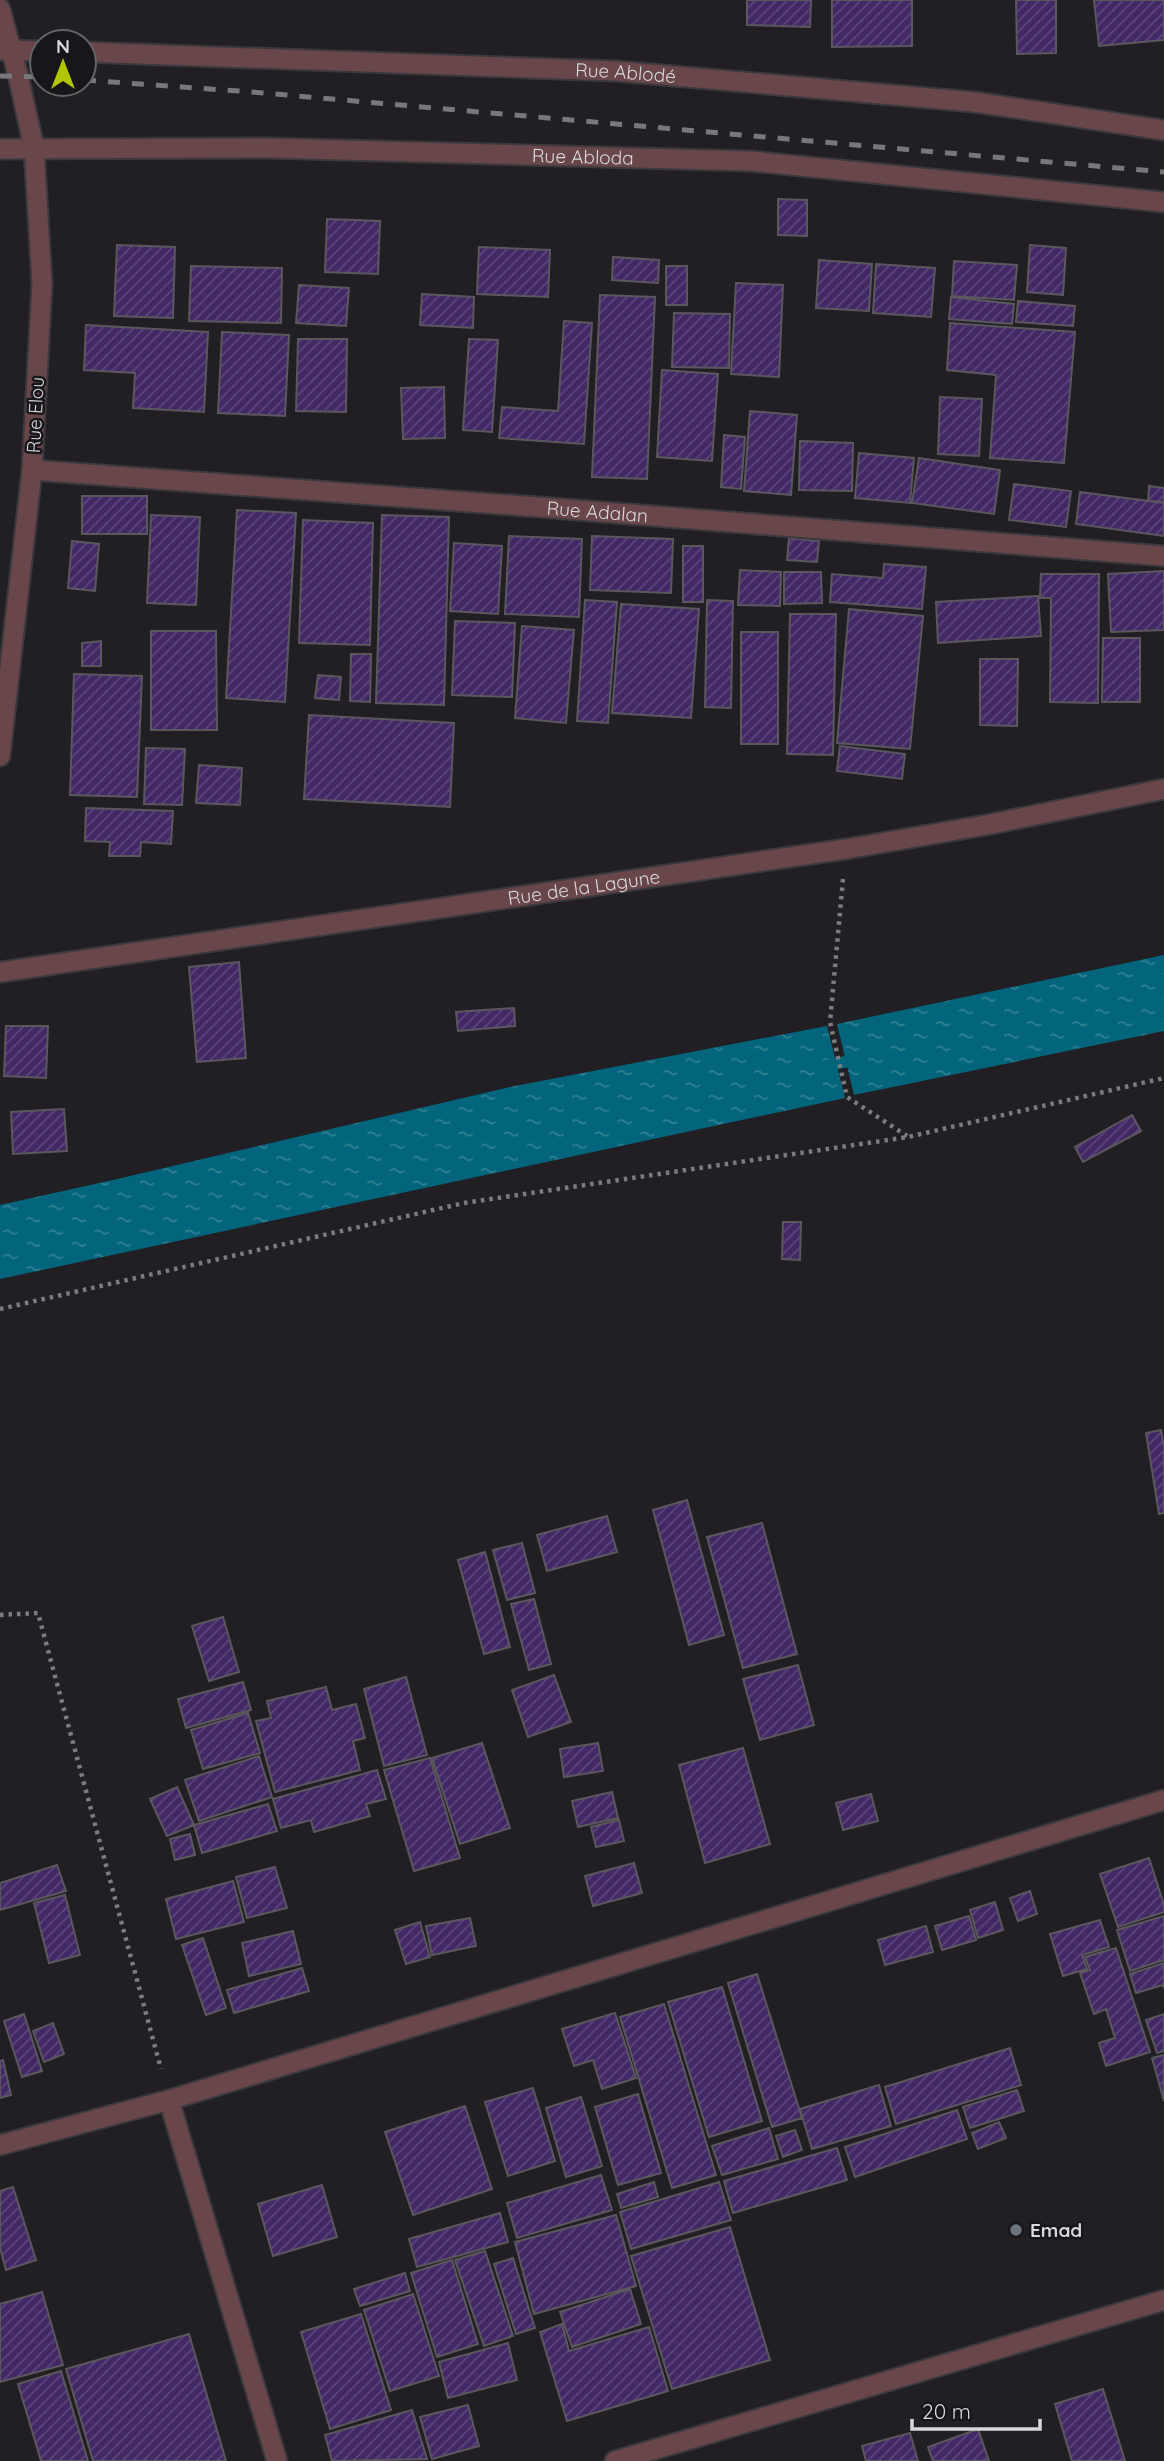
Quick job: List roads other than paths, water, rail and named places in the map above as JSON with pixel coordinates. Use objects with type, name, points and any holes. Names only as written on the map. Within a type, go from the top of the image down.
[{"type":"street","name":"Rue Elou","points":[[0,9],[5,50],[18,75],[34,148],[42,284],[32,470],[0,756]]},
{"type":"street","points":[[5,50],[28,51]]},
{"type":"street","name":"Rue Ablodé","points":[[98,52],[616,71],[974,102],[1164,130]]},
{"type":"street","name":"Rue Abloda","points":[[0,149],[268,148],[750,161],[1164,202]]},
{"type":"street","name":"Rue Adalan","points":[[32,470],[1164,556]]},
{"type":"street","name":"Rue de la Lagune","points":[[0,972],[846,849],[986,825],[1164,789]]},
{"type":"street","points":[[0,2145],[169,2100],[1164,1800]]},
{"type":"street","points":[[169,2100],[277,2461]]},
{"type":"street","points":[[615,2461],[1164,2300]]},
{"type":"water","points":[[1164,955],[1164,1031],[854,1095],[837,1024]]},
{"type":"water","points":[[827,1026],[845,1098],[0,1279],[0,1205],[510,1087]]},
{"type":"waterway","points":[[822,1067],[862,1058]]},
{"type":"railway","points":[[0,76],[28,77]]},
{"type":"railway","points":[[98,81],[252,92],[1164,172]]},
{"type":"place","name":"Emad","points":[[1016,2230]]}]
